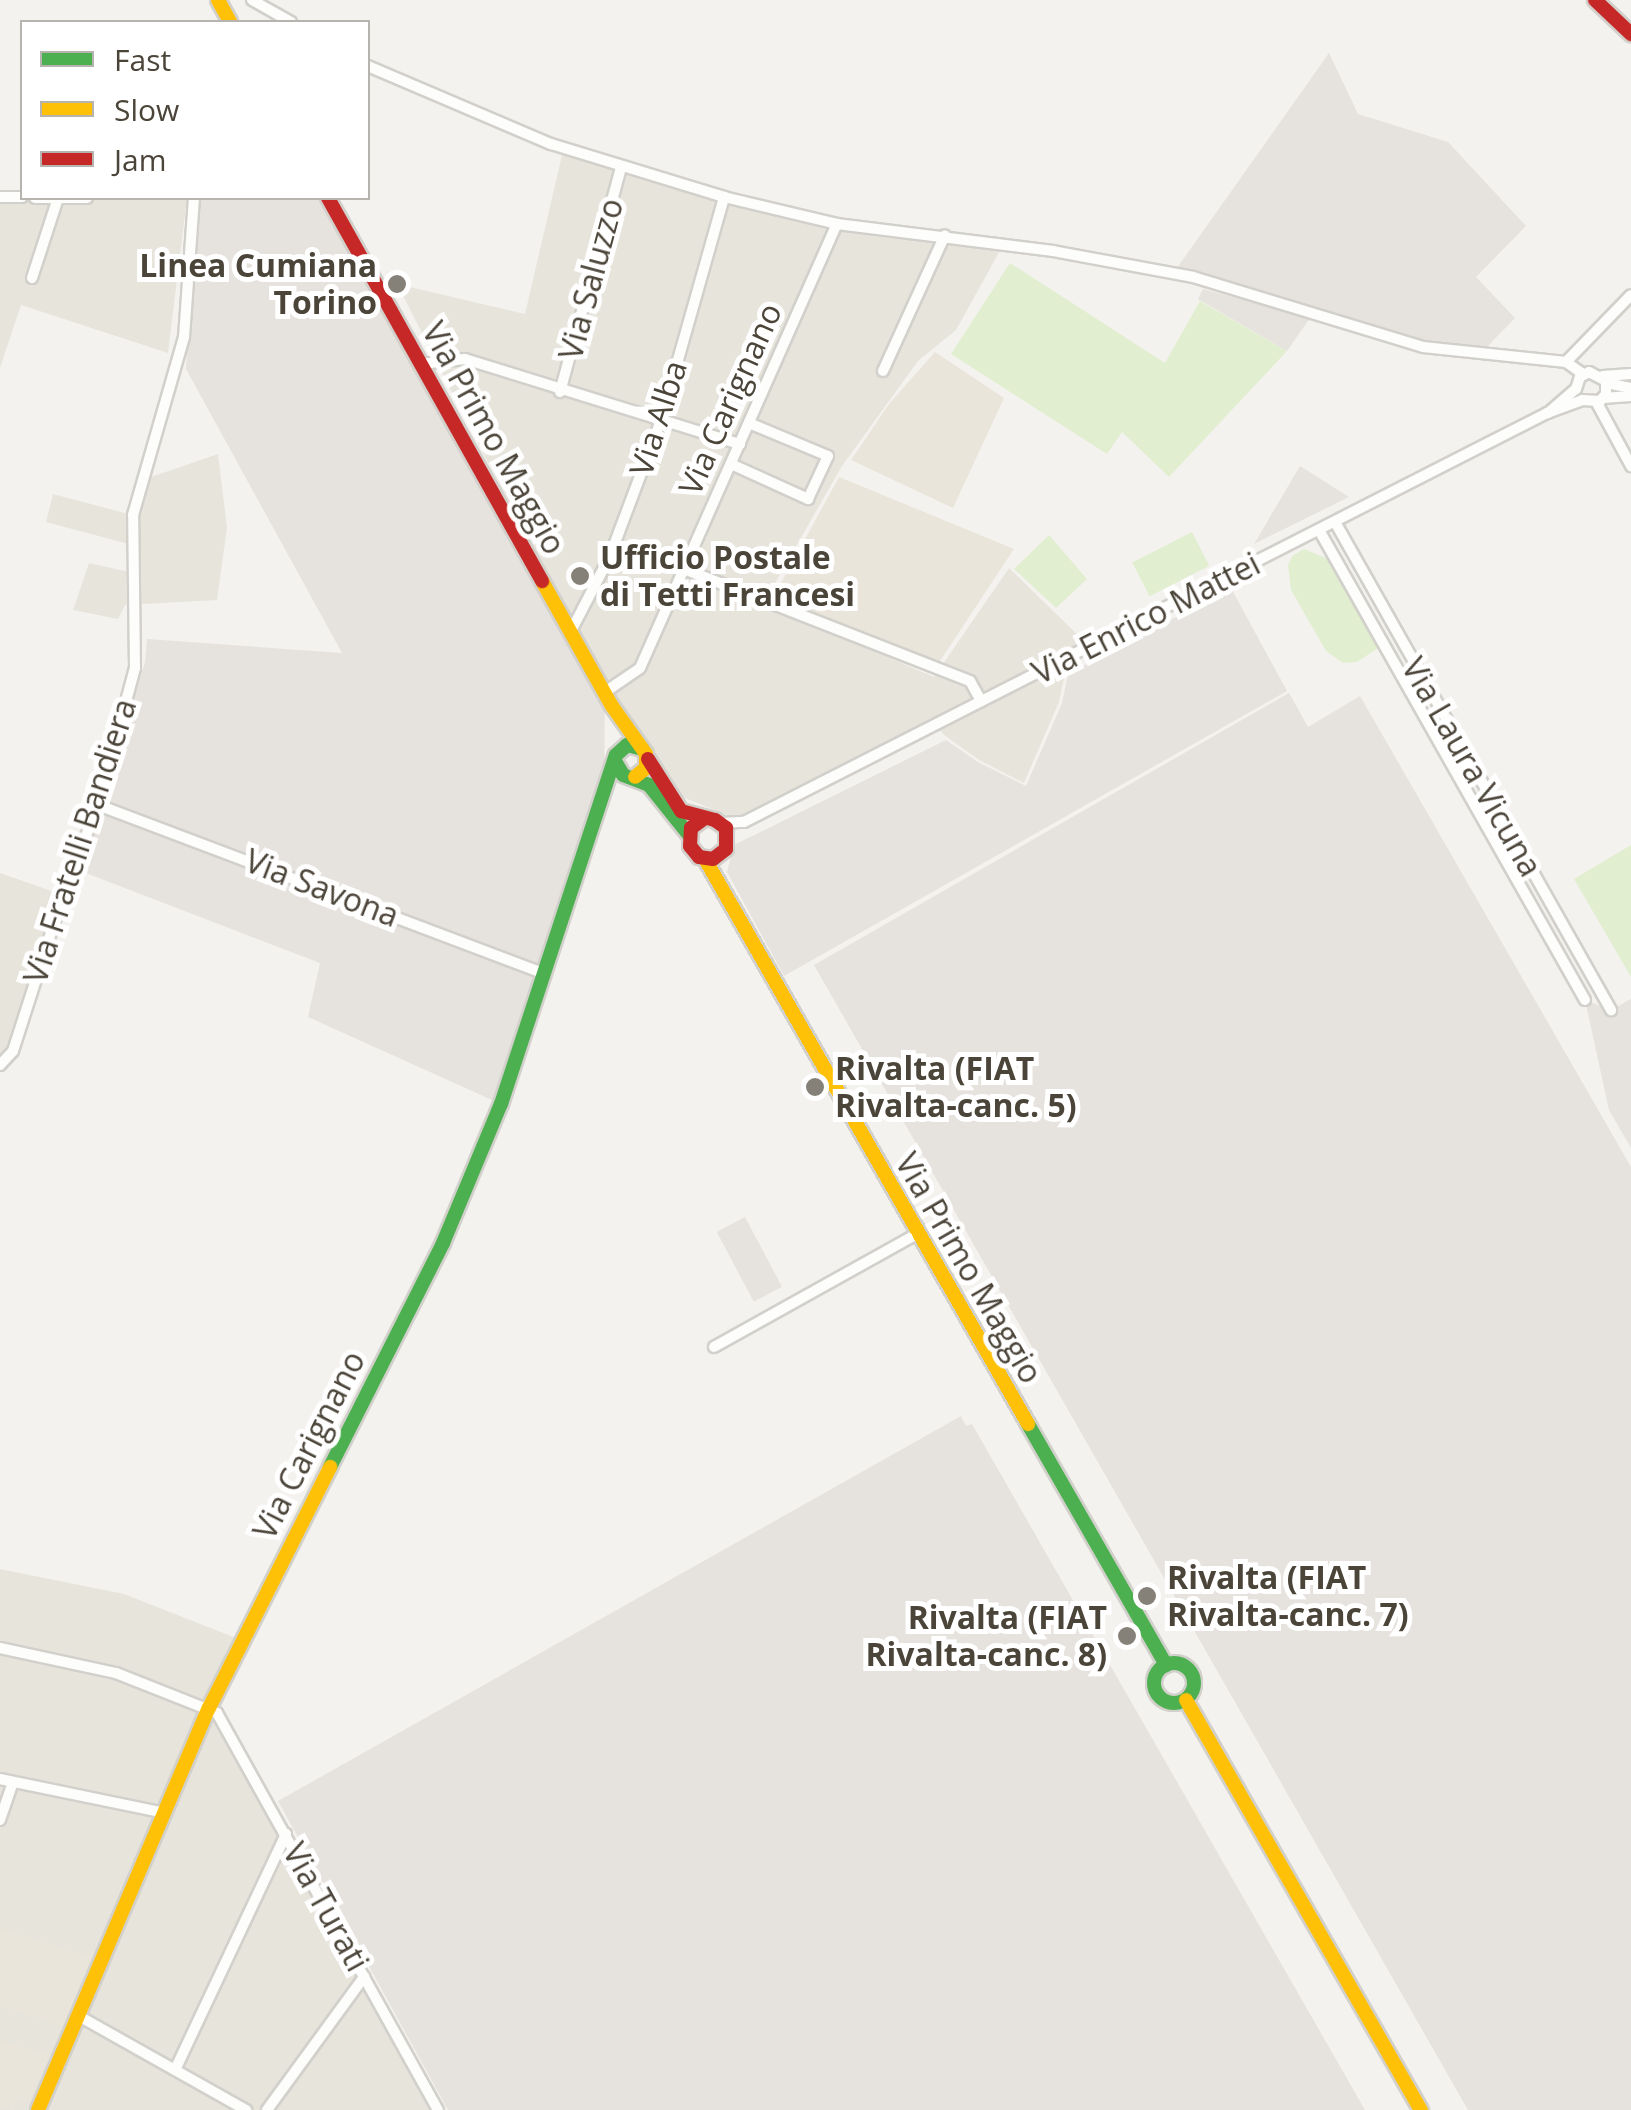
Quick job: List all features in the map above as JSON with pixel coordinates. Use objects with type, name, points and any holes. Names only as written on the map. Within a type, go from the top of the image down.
[{"type":"main road","points":[[1595,0],[1631,34]]},
{"type":"main road","name":"Via Primo Maggio","points":[[329,200],[609,699],[680,811],[702,820]]},
{"type":"main road","name":"Via Primo Maggio","points":[[609,699],[617,755]]},
{"type":"main road","points":[[635,777],[644,772],[645,754],[632,744],[617,755],[619,772],[649,786],[688,835],[693,852],[706,859],[725,848],[722,823],[702,820],[688,835]]},
{"type":"main road","name":"Via Carignano","points":[[38,2110],[210,1708],[443,1244],[501,1104],[617,755]]},
{"type":"main road","name":"Via Primo Maggio","points":[[725,848],[725,898]]},
{"type":"main road","name":"Via Primo Maggio","points":[[706,859],[1166,1665]]},
{"type":"main road","points":[[1182,1664],[1193,1675],[1193,1691],[1186,1700],[1166,1702],[1157,1693],[1154,1680],[1166,1665],[1182,1664]]},
{"type":"main road","points":[[1186,1700],[1421,2110]]},
{"type":"street","points":[[252,0],[287,20]]},
{"type":"street","points":[[370,67],[496,124],[724,197],[838,224],[945,235],[1193,277],[1423,346],[1560,362],[1579,381],[1582,400],[1631,396]]},
{"type":"street","name":"Via Saluzzo","points":[[560,392],[622,167]]},
{"type":"street","name":"Via Alba","points":[[570,631],[610,556],[661,420],[724,197]]},
{"type":"street","points":[[32,278],[57,200]]},
{"type":"street","name":"Via Fratelli Bandiera","points":[[0,1065],[14,1051],[63,895],[98,804],[135,668],[132,515],[184,337],[194,200]]},
{"type":"street","name":"Via Carignano","points":[[609,699],[640,668],[838,224]]},
{"type":"street","points":[[883,371],[945,235]]},
{"type":"street","points":[[1560,362],[1631,296]]},
{"type":"street","points":[[421,364],[465,359],[560,392],[740,444]]},
{"type":"street","points":[[1579,381],[1631,374]]},
{"type":"street","points":[[1605,380],[1631,388]]},
{"type":"street","points":[[1605,380],[1600,401],[1631,466]]},
{"type":"street","name":"Via Enrico Mattei","points":[[1547,413],[1579,381]]},
{"type":"street","name":"Via Enrico Mattei","points":[[722,823],[744,822],[1547,413],[1582,400]]},
{"type":"street","points":[[731,464],[808,499],[828,456],[750,423]]},
{"type":"street","name":"Via Laura Vicuna","points":[[1335,522],[1611,1010]]},
{"type":"street","name":"Via Laura Vicuna","points":[[1319,530],[1586,1000]]},
{"type":"street","points":[[684,569],[970,681],[981,701]]},
{"type":"street","points":[[604,796],[620,782],[635,777]]},
{"type":"street","name":"Via Savona","points":[[98,804],[546,974]]},
{"type":"street","name":"Via Enrico Mattei","points":[[725,848],[744,822]]},
{"type":"street","points":[[714,1347],[918,1234]]},
{"type":"street","points":[[0,1648],[116,1672],[210,1708]]},
{"type":"street","name":"Via Turati","points":[[210,1708],[217,1713],[286,1834],[438,2110]]},
{"type":"street","points":[[0,1779],[166,1812]]},
{"type":"street","points":[[0,1820],[13,1782]]},
{"type":"street","points":[[175,2070],[286,1834]]},
{"type":"street","points":[[267,2110],[364,1977]]},
{"type":"street","points":[[79,2016],[246,2110]]},
{"type":"shaded area","points":[[1329,53],[1358,114],[1448,142],[1526,226],[1476,277],[1515,318],[1482,352],[1426,343],[1177,268]]},
{"type":"shaded area","points":[[562,155],[837,223],[1002,247],[956,330],[918,361],[842,466],[763,604],[934,677],[1009,568],[1087,644],[1065,674],[1059,702],[1024,783],[979,760],[944,735],[931,718],[744,822],[665,790],[605,692],[397,284],[525,314]]},
{"type":"shaded area","points":[[0,195],[20,195],[20,200],[187,200],[168,353],[21,305],[0,368]]},
{"type":"shaded area","points":[[195,200],[329,200],[605,692],[604,796],[501,1104],[308,1017],[320,963],[78,870],[145,662],[147,639],[342,653],[186,369]]},
{"type":"shaded area","points":[[1203,289],[1310,318],[1287,351],[1198,299]]},
{"type":"shaded area","points":[[935,352],[1004,398],[953,508],[851,460],[889,404]]},
{"type":"shaded area","points":[[218,454],[227,528],[217,600],[125,605],[118,619],[73,610],[89,563],[139,574],[136,546],[46,522],[53,494],[136,516],[151,477]]},
{"type":"shaded area","points":[[1300,466],[1349,497],[1254,544]]},
{"type":"shaded area","points":[[839,477],[1014,549],[936,667],[775,594]]},
{"type":"shaded area","points":[[1231,588],[1287,691],[784,976],[727,872],[734,845],[946,740],[978,762],[1026,786],[1062,703],[1068,674]]},
{"type":"shaded area","points":[[1289,693],[1308,727],[1360,696],[1631,1167],[1631,2110],[1468,2110],[814,965]]},
{"type":"shaded area","points":[[0,873],[63,895],[13,1051],[0,1063]]},
{"type":"shaded area","points":[[1631,999],[1631,1148],[1609,1110],[1585,1000],[1611,1010]]},
{"type":"shaded area","points":[[745,1217],[782,1287],[754,1302],[717,1232]]},
{"type":"shaded area","points":[[961,1416],[966,1426],[972,1424],[1365,2110],[448,2110],[278,1801]]},
{"type":"shaded area","points":[[969,1428],[1117,1695],[771,1886],[624,1619]]},
{"type":"shaded area","points":[[0,1569],[124,1594],[236,1638],[210,1708],[431,2110],[0,2110]]},
{"type":"shaded area","points":[[617,1614],[772,1888],[491,2043],[457,1981],[400,2013],[283,1801]]},
{"type":"shaded area","points":[[0,1929],[91,1957],[65,2026],[0,2006]]},
{"type":"shaded area","points":[[0,2041],[49,2054],[29,2102],[18,2100],[13,2110],[0,2108]]},
{"type":"green space","points":[[1010,263],[1165,363],[1200,301],[1287,351],[1169,477],[1122,432],[1107,454],[951,354]]},
{"type":"green space","points":[[1192,532],[1209,566],[1150,596],[1132,562]]},
{"type":"green space","points":[[1049,535],[1087,579],[1056,608],[1014,569]]},
{"type":"green space","points":[[1304,549],[1333,561],[1381,646],[1357,662],[1343,663],[1326,651],[1291,590],[1288,565],[1292,556]]},
{"type":"green space","points":[[1631,845],[1631,977],[1574,879]]},
{"type":"traffic: fast","points":[[330,1467],[443,1243],[501,1104],[616,755],[627,745],[643,749]]},
{"type":"traffic: fast","points":[[615,761],[623,775],[649,785],[689,835]]},
{"type":"traffic: fast","points":[[1028,1424],[1166,1665]]},
{"type":"traffic: fast","points":[[1174,1663],[1188,1669],[1194,1683],[1188,1697],[1174,1703],[1160,1697],[1154,1683],[1160,1669],[1174,1663]]},
{"type":"traffic: slow","points":[[218,0],[229,20]]},
{"type":"traffic: slow","points":[[542,581],[612,706],[646,754],[646,768],[635,777]]},
{"type":"traffic: slow","points":[[705,859],[1028,1424]]},
{"type":"traffic: slow","points":[[38,2110],[209,1708],[330,1467]]},
{"type":"traffic: slow","points":[[1186,1700],[1421,2110]]},
{"type":"traffic: jam","points":[[1595,0],[1631,34]]},
{"type":"traffic: jam","points":[[329,200],[542,581]]},
{"type":"traffic: jam","points":[[648,759],[681,811],[715,820],[726,828],[726,849],[713,859],[699,857],[690,846],[691,828],[702,820]]},
{"type":"place","name":"Linea Cumiana Torino","points":[[397,284]]},
{"type":"place","name":"Ufficio Postale di Tetti Francesi","points":[[580,576]]},
{"type":"place","name":"Rivalta (FIAT Rivalta-canc. 5)","points":[[815,1087]]},
{"type":"place","name":"Rivalta (FIAT Rivalta-canc. 7)","points":[[1147,1596]]},
{"type":"place","name":"Rivalta (FIAT Rivalta-canc. 8)","points":[[1127,1636]]}]
